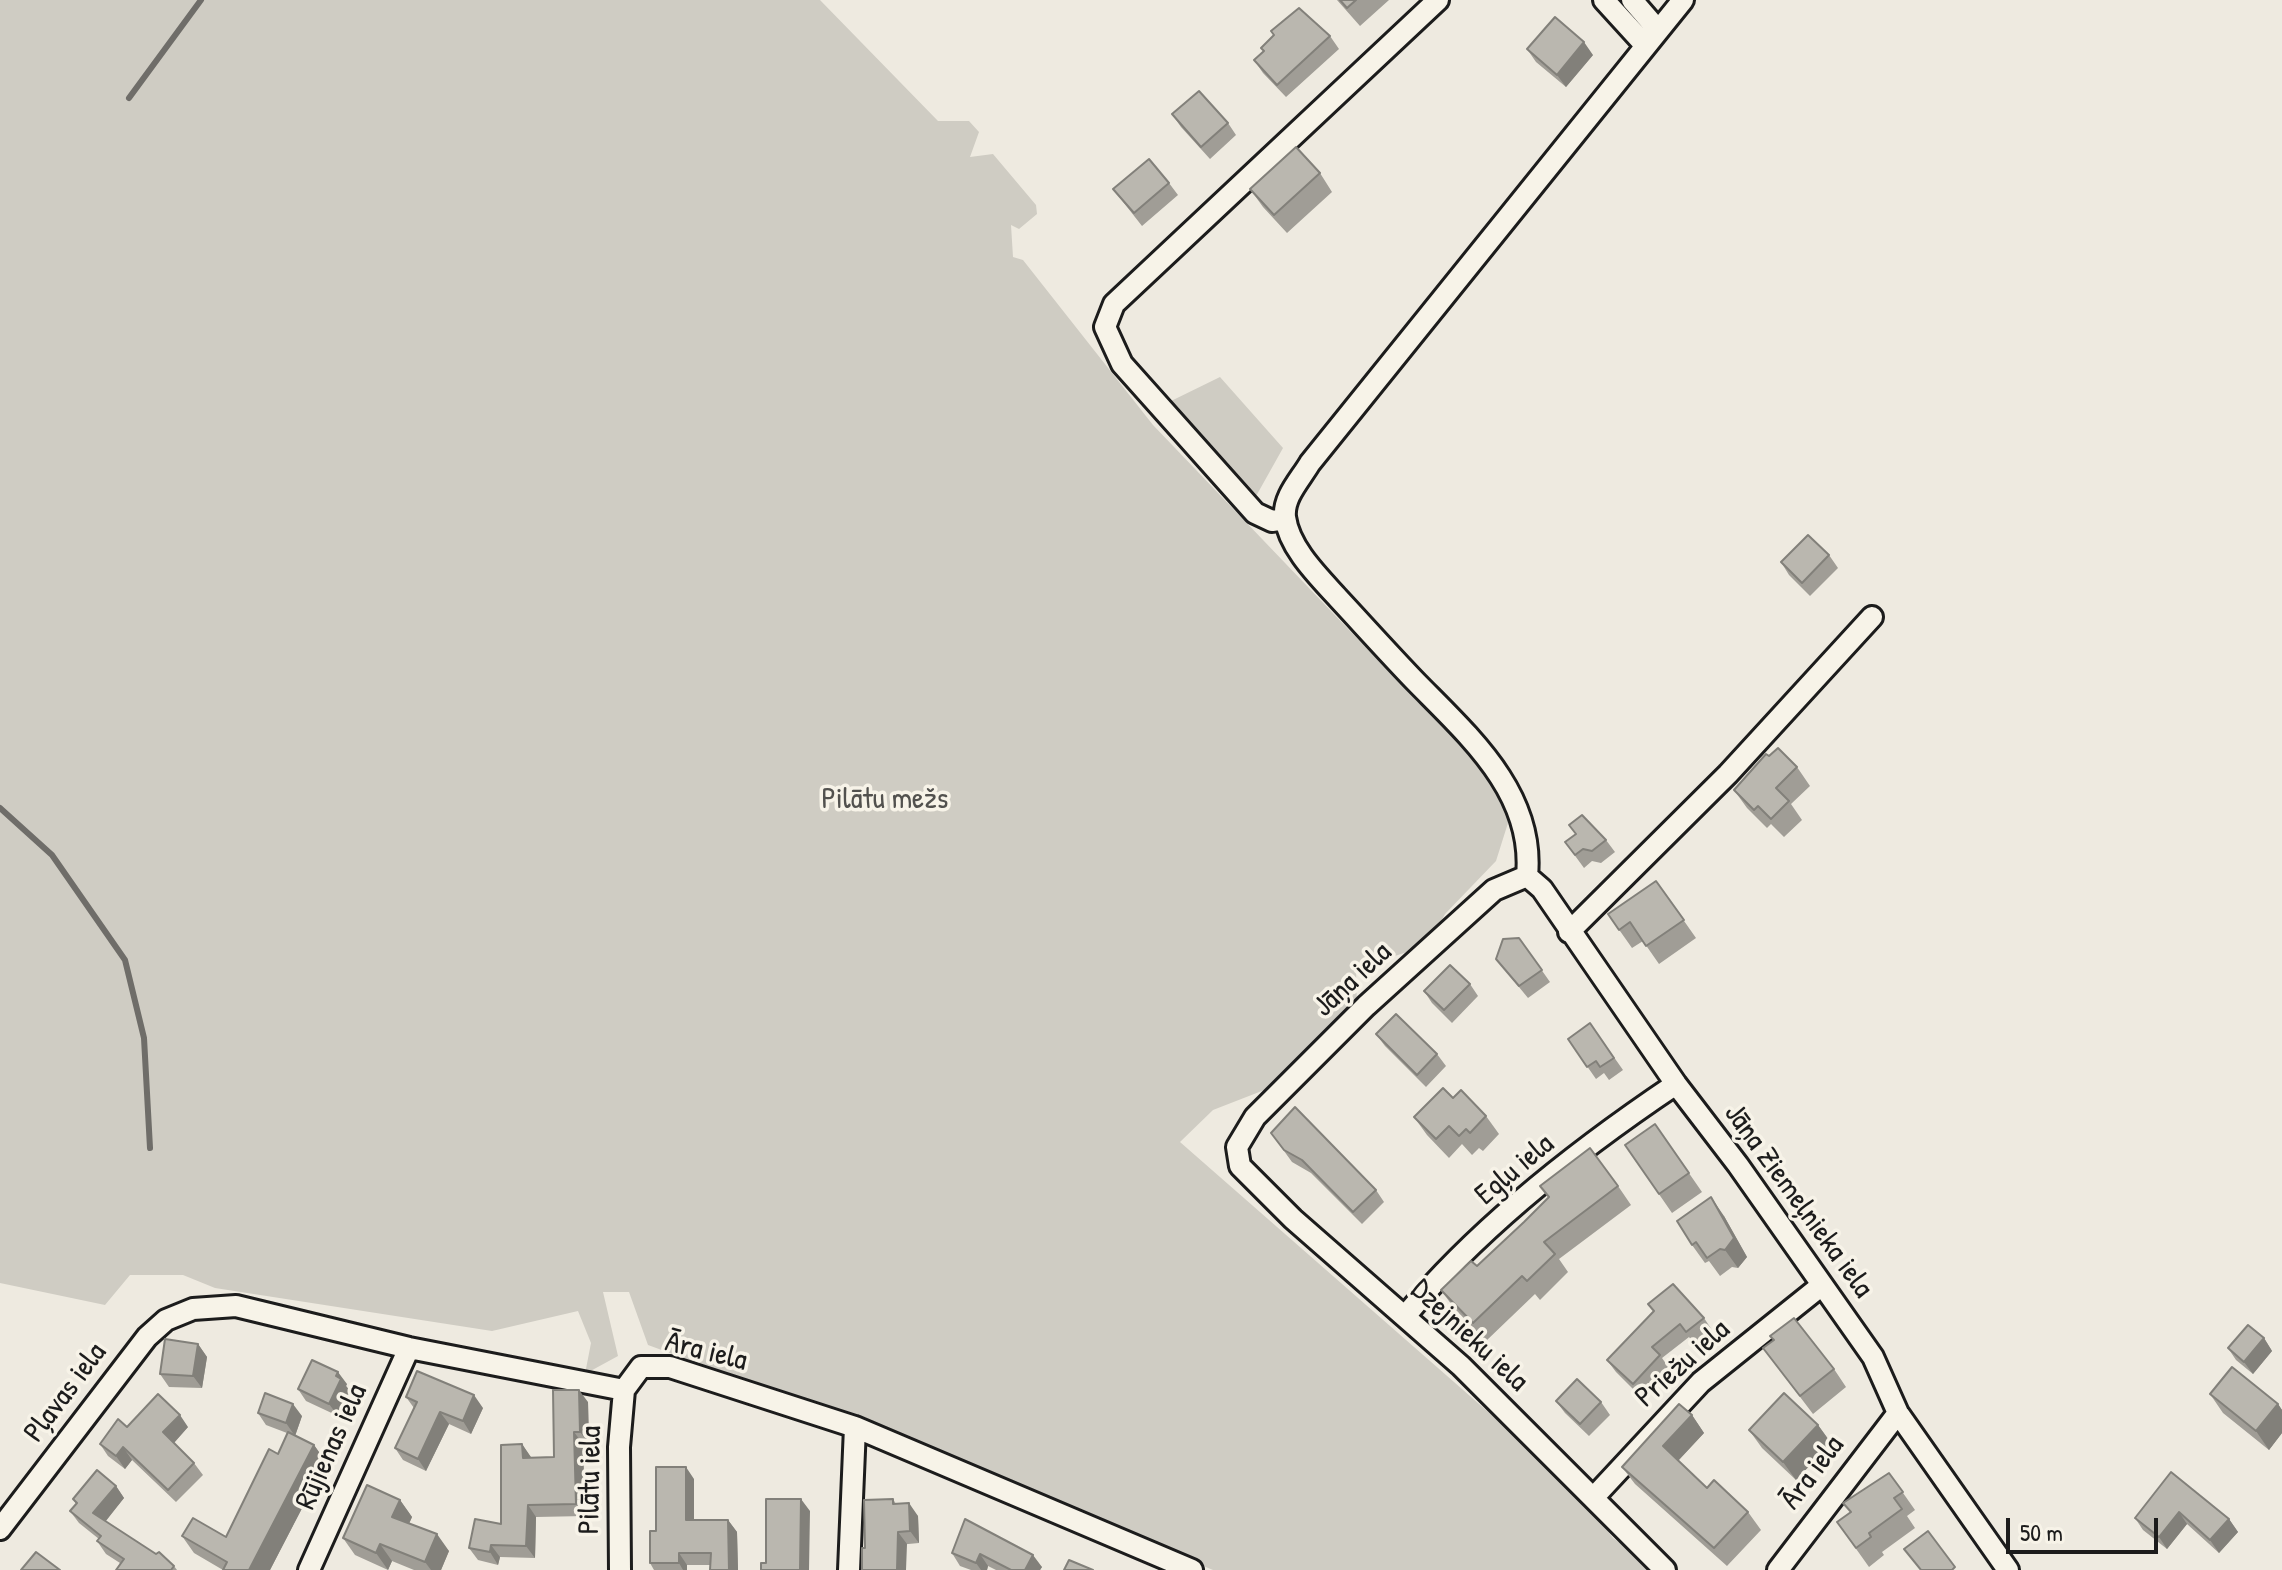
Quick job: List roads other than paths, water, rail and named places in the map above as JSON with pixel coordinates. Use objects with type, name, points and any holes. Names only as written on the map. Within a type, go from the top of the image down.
[{"type":"street","points":[[1285,519],[1272,521],[1255,513],[1122,364],[1105,327],[1114,304],[1438,0]]},
{"type":"street","points":[[1604,0],[1652,37]]},
{"type":"street","points":[[1632,0],[1652,37]]},
{"type":"street","points":[[1527,876],[1530,848],[1524,820],[1504,779],[1455,720],[1320,578],[1296,546],[1285,519],[1286,501],[1310,463],[1683,0]]},
{"type":"street","points":[[1569,932],[1728,774],[1872,617]]},
{"type":"street","name":"Jāņa Ziemeļnieka iela","points":[[1527,876],[1542,889],[1676,1084],[1873,1357],[1898,1413],[2008,1570]]},
{"type":"street","name":"Jāņa iela","points":[[1237,1147],[1255,1117],[1366,1006],[1494,890],[1527,876]]},
{"type":"street","name":"Egļu iela","points":[[1406,1315],[1437,1278],[1537,1188],[1619,1122],[1676,1084]]},
{"type":"street","name":"Dzejnieku iela","points":[[1237,1147],[1240,1166],[1261,1187],[1347,1268],[1406,1315],[1665,1570]]},
{"type":"street","name":"Priežu iela","points":[[1594,1497],[1701,1382],[1822,1285]]},
{"type":"street","name":"Pļavas iela","points":[[0,1529],[147,1337],[166,1320],[193,1309],[236,1306],[409,1348]]},
{"type":"street","points":[[409,1348],[624,1390]]},
{"type":"street","name":"Rūjienas iela","points":[[309,1570],[409,1348]]},
{"type":"street","name":"Āra iela","points":[[624,1390],[641,1367],[670,1367],[855,1427],[1192,1570]]},
{"type":"street","name":"Pilātu iela","points":[[620,1570],[619,1447],[624,1390]]},
{"type":"street","name":"Āra iela","points":[[1778,1570],[1898,1413]]},
{"type":"street","points":[[849,1570],[855,1427]]},
{"type":"waterway","points":[[129,98],[201,0]]},
{"type":"waterway","points":[[0,808],[52,855],[125,960],[144,1038],[150,1148]]},
{"type":"park label","name":"Pilātu mežs","points":[[885,800]]}]
